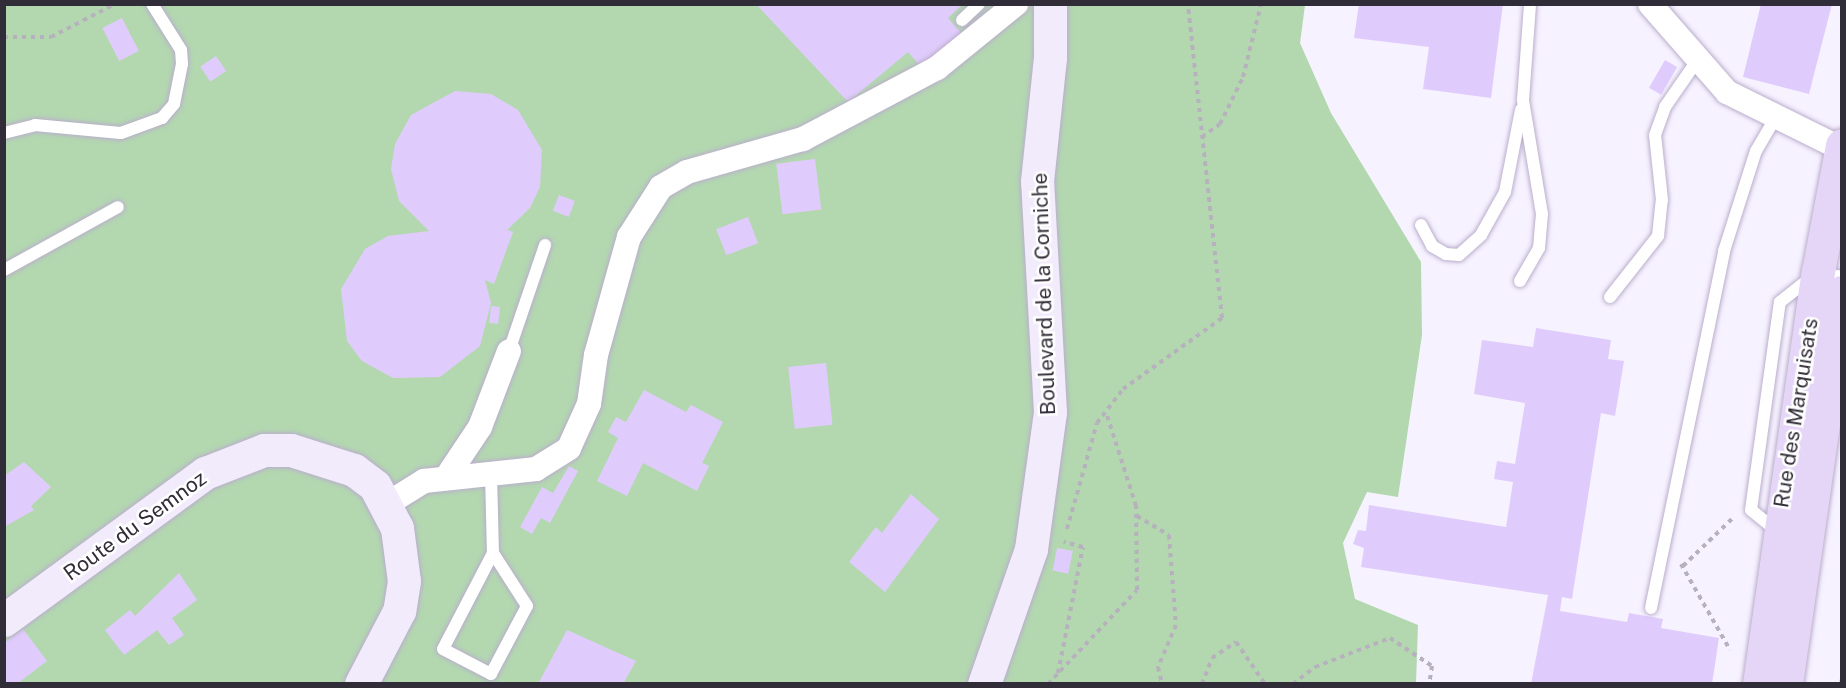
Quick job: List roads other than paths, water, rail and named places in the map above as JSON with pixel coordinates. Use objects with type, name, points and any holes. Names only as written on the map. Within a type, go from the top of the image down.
[{"type":"main road","name":"Boulevard de la Corniche","points":[[984,684],[1031,549],[1050,412],[1037,192],[1050,58],[1050,4]]},
{"type":"main road","name":"Rue des Marquisats","points":[[1759,684],[1792,534],[1834,280],[1841,147]]},
{"type":"main road","name":"Route du Semnoz","points":[[4,620],[175,493],[234,458],[264,450],[312,455],[354,470],[387,504],[398,528],[404,581],[390,636],[361,684]]},
{"type":"main road","name":"Rue des Marquisats","points":[[1786,684],[1792,534]]},
{"type":"street","points":[[387,504],[424,481],[448,475],[536,469],[569,448],[581,428],[629,237],[661,187],[687,172],[803,139],[937,68],[1016,4]]},
{"type":"street","points":[[1650,4],[1696,62],[1727,92],[1841,147]]},
{"type":"street","points":[[448,475],[480,427],[509,351]]},
{"type":"lane","points":[[4,133],[35,125],[121,133],[162,118],[174,104],[182,64],[181,50],[152,4]]},
{"type":"lane","points":[[962,20],[979,4]]},
{"type":"lane","points":[[1420,225],[1432,246],[1446,254],[1459,255],[1481,235],[1505,192],[1523,100],[1530,4]]},
{"type":"lane","points":[[1610,297],[1658,236],[1662,200],[1655,135],[1665,107],[1696,62]]},
{"type":"lane","points":[[1520,282],[1539,248],[1542,214],[1523,100]]},
{"type":"lane","points":[[1651,608],[1724,251],[1756,151],[1777,115]]},
{"type":"lane","points":[[4,270],[118,207]]},
{"type":"lane","points":[[509,351],[545,244]]},
{"type":"lane","points":[[491,473],[493,554],[443,649],[491,674],[527,606],[493,554]]}]
